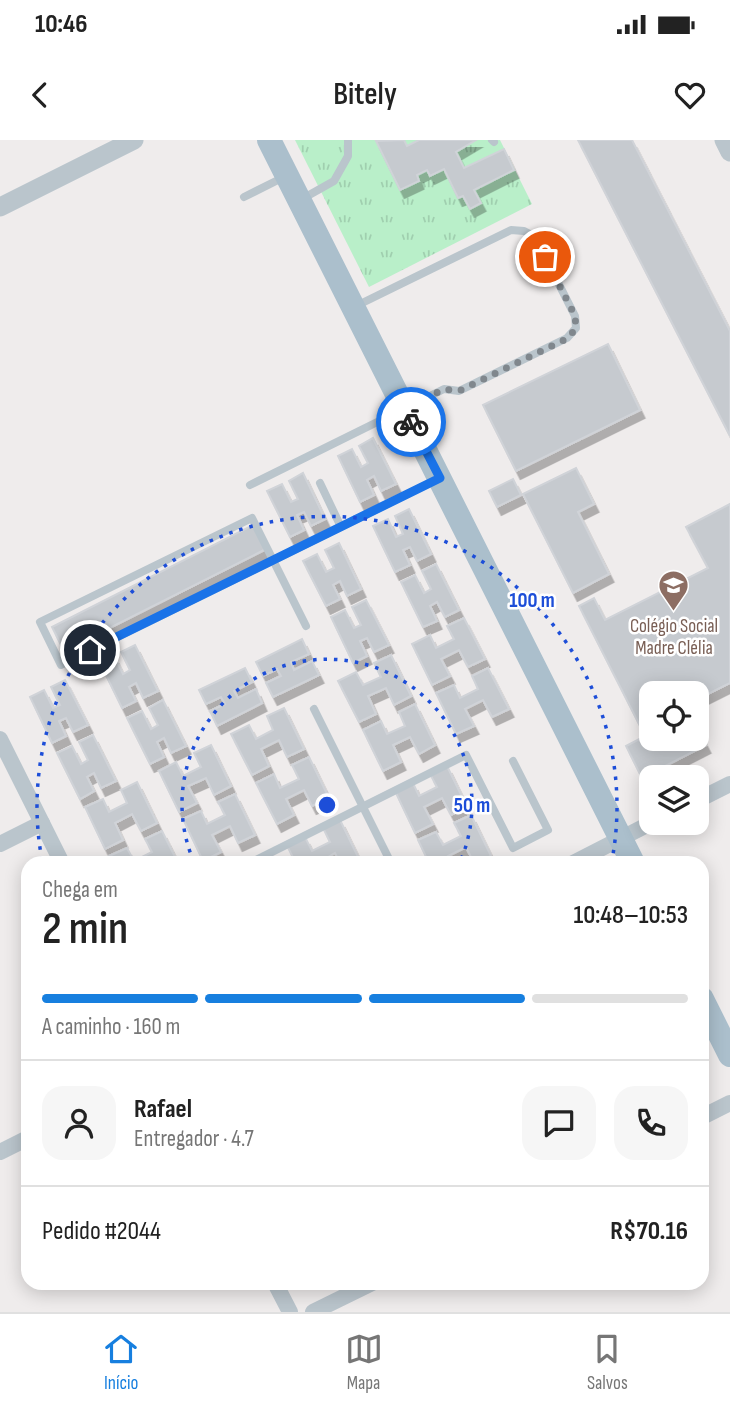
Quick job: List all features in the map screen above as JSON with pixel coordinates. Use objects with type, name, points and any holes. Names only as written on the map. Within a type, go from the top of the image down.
[{"type":"main road","points":[[269,140],[630,856]]},
{"type":"main road","points":[[709,1013],[730,1055]]},
{"type":"street","points":[[0,207],[134,140]]},
{"type":"street","points":[[724,140],[730,152]]},
{"type":"street","points":[[0,739],[58,856]]},
{"type":"street","points":[[709,794],[730,784]]},
{"type":"street","points":[[0,844],[42,823]]},
{"type":"street","points":[[586,856],[639,829]]},
{"type":"street","points":[[709,1113],[730,1102]]},
{"type":"street","points":[[0,1152],[21,1142]]},
{"type":"street","points":[[279,1290],[290,1312]]},
{"type":"street","points":[[313,1312],[358,1290]]},
{"type":"lane","points":[[299,200],[334,181],[348,156],[348,140]]},
{"type":"lane","points":[[244,197],[287,176]]},
{"type":"lane","points":[[250,485],[444,389],[459,391],[568,338],[576,328],[575,316],[541,248],[535,237],[524,231],[511,230],[353,307]]},
{"type":"lane","points":[[306,626],[273,560],[253,518],[40,622],[61,665],[273,560],[440,478]]},
{"type":"lane","points":[[320,483],[341,527]]},
{"type":"lane","points":[[314,709],[388,856]]},
{"type":"lane","points":[[264,856],[466,754],[513,848],[548,830],[513,761]]},
{"type":"green space","points":[[295,140],[500,140],[532,204],[369,287]]},
{"type":"building","points":[[404,140],[407,146],[419,140],[476,140],[456,152],[464,168],[504,149],[514,170],[474,190],[481,203],[470,209],[463,196],[458,198],[444,169],[430,176],[427,170],[417,175],[419,181],[400,190],[376,141]]},
{"type":"building","points":[[578,140],[632,140],[730,331],[730,436]]},
{"type":"building","points":[[608,344],[640,410],[516,471],[483,405]]},
{"type":"building","points":[[373,438],[396,484],[381,491],[374,476],[367,480],[374,495],[360,502],[338,456],[352,449],[361,467],[368,463],[359,446]]},
{"type":"building","name":"Colégio Social Madre Clélia","points":[[576,468],[594,504],[578,512],[609,574],[573,593],[523,494]]},
{"type":"building","points":[[303,473],[325,519],[311,526],[304,512],[297,515],[304,530],[290,537],[267,491],[282,484],[291,502],[298,499],[289,481]]},
{"type":"building","points":[[513,479],[521,495],[497,507],[489,491]]},
{"type":"building","name":"Colégio Social Madre Clélia","points":[[730,504],[730,683],[709,694],[709,681],[639,681],[639,724],[579,606],[594,598],[605,620],[708,568],[686,527]]},
{"type":"building","points":[[409,509],[431,554],[417,561],[410,547],[403,550],[410,565],[395,572],[373,526],[388,519],[396,537],[403,534],[395,516]]},
{"type":"building","points":[[253,525],[266,549],[64,651],[52,627]]},
{"type":"building","points":[[339,543],[361,589],[347,596],[340,581],[333,585],[340,599],[326,606],[303,561],[317,554],[326,572],[334,568],[325,550]]},
{"type":"building","points":[[436,564],[459,610],[445,617],[437,602],[430,606],[437,621],[423,627],[401,582],[415,575],[424,593],[431,589],[422,571]]},
{"type":"building","points":[[366,600],[389,645],[374,652],[367,638],[360,641],[367,656],[353,663],[331,617],[345,610],[354,628],[361,625],[352,607]]},
{"type":"building","points":[[464,618],[485,659],[468,667],[459,650],[441,659],[450,676],[432,685],[412,644],[430,635],[436,648],[454,639],[447,626]]},
{"type":"building","points":[[302,639],[309,654],[291,662],[294,670],[312,661],[319,675],[273,697],[266,683],[281,676],[277,669],[263,676],[256,662]]},
{"type":"building","points":[[135,645],[158,691],[143,698],[136,683],[129,687],[136,701],[122,708],[100,663],[114,656],[123,674],[130,670],[121,652]]},
{"type":"building","points":[[391,655],[411,696],[394,705],[386,688],[368,696],[376,714],[359,722],[338,681],[356,672],[363,685],[381,677],[374,663]]},
{"type":"building","points":[[245,668],[252,682],[234,691],[238,698],[256,689],[262,703],[217,726],[210,711],[225,704],[221,697],[206,704],[199,690]]},
{"type":"building","points":[[488,668],[509,709],[492,717],[483,700],[465,709],[474,726],[456,734],[436,693],[454,685],[460,698],[478,689],[472,676]]},
{"type":"building","points":[[65,680],[88,725],[73,732],[66,718],[59,721],[66,736],[52,743],[30,697],[44,690],[53,708],[60,705],[51,687]]},
{"type":"building","points":[[163,700],[186,746],[171,753],[164,738],[157,742],[164,757],[150,764],[127,718],[142,711],[151,729],[158,725],[149,708]]},
{"type":"building","points":[[415,704],[435,745],[419,754],[410,737],[393,745],[401,762],[383,771],[363,730],[381,721],[387,734],[405,726],[399,712]]},
{"type":"building","points":[[284,708],[304,749],[287,757],[279,740],[261,749],[269,766],[252,775],[231,734],[249,725],[256,739],[273,730],[267,716]]},
{"type":"building","points":[[93,735],[116,781],[101,788],[94,773],[87,777],[94,791],[80,799],[57,753],[72,746],[81,764],[88,760],[79,742]]},
{"type":"building","points":[[639,739],[639,751],[694,751],[667,765],[639,765],[639,772],[626,746]]},
{"type":"building","points":[[211,745],[231,786],[214,795],[206,778],[188,786],[197,803],[179,812],[159,771],[176,762],[183,776],[201,767],[194,753]]},
{"type":"building","points":[[309,757],[329,798],[312,806],[304,790],[286,799],[294,815],[277,824],[256,783],[274,774],[280,788],[299,779],[292,765]]},
{"type":"building","points":[[447,766],[467,807],[451,815],[442,798],[424,807],[433,824],[415,833],[395,791],[413,783],[419,796],[437,787],[430,774]]},
{"type":"building","points":[[137,782],[157,823],[141,831],[132,814],[115,823],[123,840],[105,849],[85,807],[103,799],[109,812],[127,803],[121,790]]},
{"type":"building","points":[[235,794],[255,835],[238,843],[230,826],[212,835],[221,852],[213,856],[201,856],[183,819],[201,811],[207,824],[225,815],[218,802]]},
{"type":"building","points":[[471,815],[491,856],[470,856],[466,847],[448,856],[426,856],[418,840],[436,832],[443,845],[461,836],[454,823]]},
{"type":"building","points":[[340,820],[358,856],[336,856],[335,853],[330,856],[292,856],[287,846],[305,837],[312,851],[330,842],[323,828]]},
{"type":"building","points":[[162,831],[174,856],[144,856],[152,852],[145,839]]},
{"type":"building","points":[[127,848],[131,856],[109,856]]},
{"type":"way so far","points":[[411,422],[405,409],[444,389],[459,391],[568,338],[576,328],[575,316],[545,257]]},
{"type":"place","name":"Colégio Social Madre Clélia","points":[[674,613]]},
{"type":"route","points":[[90,650],[440,478],[411,422]]}]
